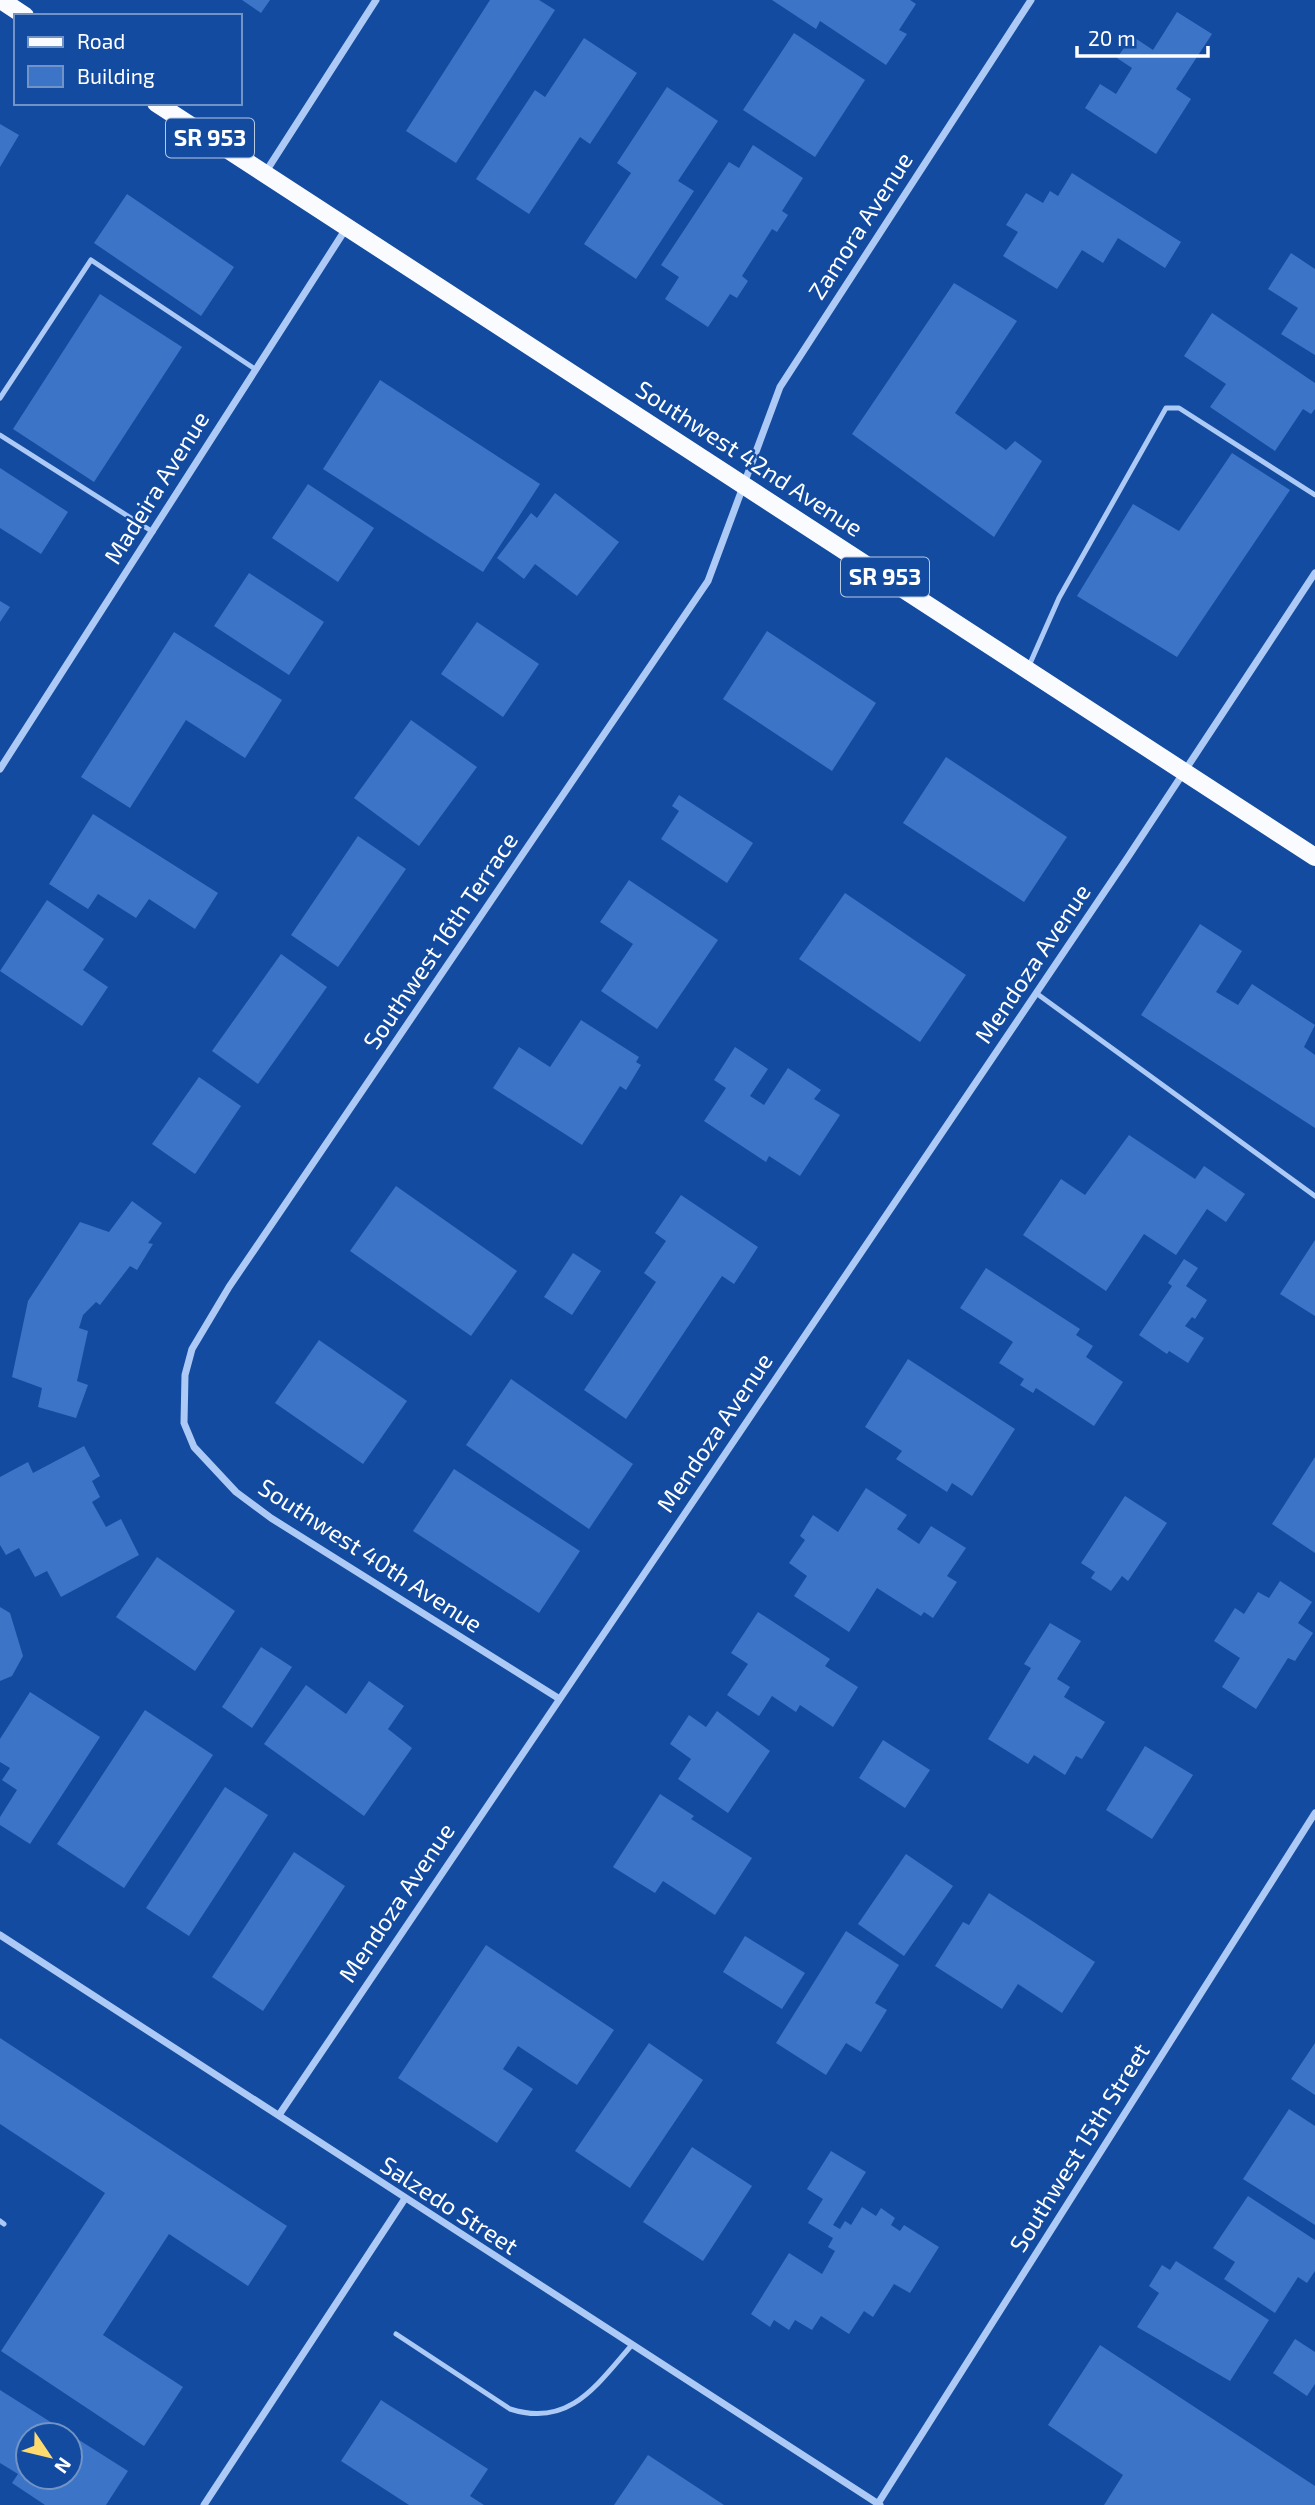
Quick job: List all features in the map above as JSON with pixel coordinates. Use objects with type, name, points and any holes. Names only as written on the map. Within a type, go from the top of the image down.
[{"type":"main road","points":[[1,0],[22,14]]},
{"type":"main road","name":"Southwest 42nd Avenue","points":[[159,105],[744,484],[1183,774],[1315,857]]},
{"type":"street","points":[[264,174],[376,0]]},
{"type":"street","name":"Zamora Avenue","points":[[744,484],[780,387],[1031,0]]},
{"type":"street","name":"Madeira Avenue","points":[[0,769],[347,227]]},
{"type":"street","name":"Southwest 16th Terrace","points":[[184,1423],[185,1375],[192,1349],[204,1326],[708,581],[744,484]]},
{"type":"street","name":"Mendoza Avenue","points":[[279,2115],[1036,993],[1315,573]]},
{"type":"street","name":"Southwest 40th Avenue","points":[[184,1423],[194,1447],[236,1492],[317,1547],[558,1698]]},
{"type":"street","name":"Southwest 15th Street","points":[[878,2505],[1315,1813]]},
{"type":"street","name":"Salzedo Street","points":[[0,1935],[279,2115],[404,2200],[878,2505]]},
{"type":"street","points":[[204,2505],[404,2200]]},
{"type":"lane","points":[[0,398],[91,260],[255,369]]},
{"type":"lane","points":[[1026,670],[1059,598],[1166,408],[1179,408],[1315,495]]},
{"type":"lane","points":[[0,435],[153,532]]},
{"type":"lane","points":[[1036,993],[1315,1196]]},
{"type":"lane","points":[[396,2334],[510,2409],[531,2416],[555,2413],[575,2404],[631,2347]]},
{"type":"building","points":[[242,0],[270,0],[261,13]]},
{"type":"building","points":[[490,0],[539,0],[555,10],[456,163],[406,131]]},
{"type":"building","points":[[772,0],[910,0],[916,4],[899,30],[907,34],[886,65],[820,21],[816,29]]},
{"type":"building","points":[[1177,12],[1212,34],[1176,89],[1191,99],[1156,154],[1085,108],[1100,84],[1116,94],[1132,68],[1117,58],[1132,36],[1153,50]]},
{"type":"building","points":[[794,33],[865,80],[815,157],[743,110]]},
{"type":"building","points":[[584,38],[637,73],[590,144],[580,137],[529,214],[476,179],[535,90],[545,97]]},
{"type":"building","points":[[667,87],[718,121],[678,181],[694,191],[636,279],[584,244],[631,173],[617,163]]},
{"type":"building","points":[[0,124],[19,135],[0,167]]},
{"type":"building","points":[[753,145],[803,178],[782,211],[788,215],[777,232],[772,229],[742,276],[748,281],[737,298],[730,294],[708,327],[665,299],[679,277],[661,265],[729,162],[739,168]]},
{"type":"building","points":[[1072,173],[1181,242],[1165,268],[1118,238],[1103,263],[1082,250],[1057,289],[1003,256],[1018,232],[1006,225],[1026,193],[1043,203],[1050,191],[1058,196]]},
{"type":"building","points":[[127,194],[234,267],[201,316],[94,243]]},
{"type":"building","points":[[1291,253],[1315,269],[1315,355],[1281,334],[1298,308],[1268,289]]},
{"type":"building","points":[[954,283],[1017,321],[955,413],[1006,450],[1015,441],[1042,461],[994,537],[852,434]]},
{"type":"building","points":[[100,294],[182,347],[94,482],[13,429]]},
{"type":"building","points":[[1212,313],[1315,383],[1315,409],[1311,414],[1303,409],[1275,451],[1210,407],[1226,384],[1184,356]]},
{"type":"building","points":[[380,380],[540,484],[483,572],[323,469]]},
{"type":"building","points":[[1232,453],[1290,490],[1177,657],[1077,596],[1133,504],[1179,531]]},
{"type":"building","points":[[0,468],[68,512],[41,554],[0,528]]},
{"type":"building","points":[[308,484],[374,528],[338,582],[272,538]]},
{"type":"building","points":[[555,493],[619,542],[577,596],[535,564],[524,579],[497,558],[531,513],[537,518]]},
{"type":"building","points":[[249,573],[324,622],[289,675],[214,626]]},
{"type":"building","points":[[0,601],[10,607],[0,622]]},
{"type":"building","points":[[477,622],[539,664],[503,717],[441,674]]},
{"type":"building","points":[[767,631],[876,703],[832,771],[723,699]]},
{"type":"building","points":[[174,632],[282,700],[245,758],[186,720],[130,808],[81,777]]},
{"type":"building","points":[[411,720],[477,767],[419,846],[354,798]]},
{"type":"building","points":[[946,757],[1067,837],[1024,902],[903,823]]},
{"type":"building","points":[[679,795],[753,843],[727,883],[661,839],[679,811],[672,806]]},
{"type":"building","points":[[93,814],[218,893],[195,929],[149,899],[136,918],[98,894],[88,909],[49,884]]},
{"type":"building","points":[[358,836],[406,869],[338,967],[291,935]]},
{"type":"building","points":[[629,880],[718,940],[657,1029],[601,991],[633,944],[600,922]]},
{"type":"building","points":[[845,893],[966,975],[920,1042],[799,959]]},
{"type":"building","points":[[47,900],[104,939],[83,970],[108,987],[82,1026],[0,971]]},
{"type":"building","points":[[1200,924],[1242,951],[1216,992],[1238,1005],[1252,984],[1315,1025],[1304,1047],[1315,1055],[1315,1128],[1141,1015]]},
{"type":"building","points":[[281,954],[327,987],[258,1084],[212,1051]]},
{"type":"building","points":[[581,1020],[639,1057],[636,1062],[641,1065],[626,1090],[620,1086],[582,1145],[493,1088],[519,1047],[550,1067]]},
{"type":"building","points":[[735,1047],[768,1069],[750,1096],[764,1105],[788,1068],[821,1090],[814,1099],[840,1115],[800,1176],[769,1156],[766,1162],[704,1121],[726,1088],[714,1080]]},
{"type":"building","points":[[199,1077],[241,1106],[195,1174],[152,1144]]},
{"type":"building","points":[[1129,1135],[1195,1179],[1204,1166],[1245,1194],[1226,1222],[1207,1209],[1176,1255],[1144,1234],[1106,1291],[1023,1235],[1061,1179],[1085,1195]]},
{"type":"building","points":[[396,1186],[517,1271],[471,1336],[350,1251]]},
{"type":"building","points":[[681,1195],[758,1247],[734,1284],[722,1276],[626,1419],[584,1390],[656,1282],[644,1273],[666,1241],[655,1233]]},
{"type":"building","points":[[132,1201],[162,1223],[148,1243],[153,1244],[137,1270],[130,1266],[100,1305],[96,1302],[83,1315],[79,1328],[88,1331],[77,1381],[88,1385],[76,1418],[38,1407],[42,1388],[12,1377],[28,1301],[80,1222],[109,1232]]},
{"type":"building","points":[[1315,1240],[1315,1316],[1280,1294]]},
{"type":"building","points":[[573,1253],[601,1271],[572,1315],[544,1297]]},
{"type":"building","points":[[1184,1259],[1198,1268],[1186,1286],[1207,1300],[1195,1319],[1192,1317],[1185,1326],[1204,1338],[1188,1363],[1169,1351],[1167,1354],[1139,1335],[1172,1286],[1168,1283]]},
{"type":"building","points":[[986,1268],[1080,1329],[1076,1335],[1093,1346],[1086,1357],[1123,1382],[1094,1426],[1036,1388],[1033,1393],[1020,1385],[1024,1379],[999,1363],[1013,1342],[960,1308]]},
{"type":"building","points":[[319,1340],[407,1401],[363,1464],[275,1403]]},
{"type":"building","points":[[908,1359],[1015,1429],[972,1496],[952,1483],[947,1492],[896,1459],[902,1451],[865,1427]]},
{"type":"building","points":[[511,1379],[633,1464],[589,1529],[466,1445]]},
{"type":"building","points":[[84,1446],[100,1476],[92,1481],[100,1497],[92,1502],[106,1527],[121,1519],[139,1555],[61,1597],[47,1571],[35,1577],[19,1548],[6,1555],[0,1545],[0,1477],[28,1462],[33,1473]]},
{"type":"building","points":[[1315,1457],[1315,1553],[1272,1524]]},
{"type":"building","points":[[454,1469],[580,1551],[539,1613],[413,1531]]},
{"type":"building","points":[[866,1488],[907,1515],[897,1529],[919,1544],[931,1526],[966,1548],[947,1576],[957,1582],[933,1618],[924,1612],[921,1616],[877,1588],[849,1632],[794,1596],[807,1576],[789,1563],[805,1540],[800,1536],[813,1515],[838,1532]]},
{"type":"building","points":[[1125,1496],[1167,1523],[1128,1581],[1122,1576],[1111,1591],[1091,1578],[1095,1572],[1081,1563]]},
{"type":"building","points":[[157,1557],[235,1611],[195,1671],[116,1617]]},
{"type":"building","points":[[1280,1581],[1312,1602],[1298,1623],[1313,1633],[1295,1661],[1288,1658],[1256,1709],[1222,1687],[1240,1658],[1214,1641],[1235,1608],[1244,1614],[1258,1592],[1269,1598]]},
{"type":"building","points":[[0,1607],[10,1613],[23,1656],[12,1676],[0,1681]]},
{"type":"building","points":[[758,1612],[830,1659],[825,1666],[858,1687],[833,1727],[800,1705],[796,1712],[772,1696],[759,1716],[727,1695],[748,1664],[731,1653]]},
{"type":"building","points":[[1050,1623],[1081,1641],[1057,1679],[1070,1687],[1064,1697],[1105,1722],[1082,1759],[1076,1756],[1065,1775],[1034,1755],[1028,1764],[988,1739],[1031,1668],[1024,1664]]},
{"type":"building","points":[[261,1647],[292,1667],[252,1728],[222,1707]]},
{"type":"building","points":[[369,1681],[404,1706],[388,1729],[412,1748],[364,1816],[264,1744],[306,1685],[346,1714]]},
{"type":"building","points":[[30,1692],[100,1737],[30,1844],[0,1825],[0,1817],[17,1790],[2,1780],[10,1768],[0,1762],[0,1739]]},
{"type":"building","points":[[145,1710],[213,1755],[124,1888],[57,1844]]},
{"type":"building","points":[[717,1711],[770,1751],[728,1813],[678,1779],[691,1759],[670,1744],[689,1715],[706,1727]]},
{"type":"building","points":[[883,1740],[930,1770],[905,1808],[859,1778]]},
{"type":"building","points":[[1145,1746],[1193,1775],[1152,1839],[1106,1810]]},
{"type":"building","points":[[225,1787],[268,1815],[189,1936],[146,1908]]},
{"type":"building","points":[[660,1794],[694,1816],[691,1819],[752,1858],[715,1915],[663,1881],[655,1893],[613,1867]]},
{"type":"building","points":[[294,1852],[345,1886],[263,2011],[212,1977]]},
{"type":"building","points":[[906,1854],[953,1886],[904,1956],[858,1924]]},
{"type":"building","points":[[989,1893],[1095,1962],[1062,2013],[1018,1984],[1002,2009],[935,1966],[963,1922],[969,1925]]},
{"type":"building","points":[[846,1931],[899,1965],[875,2003],[887,2010],[861,2052],[846,2043],[826,2075],[776,2043]]},
{"type":"building","points":[[745,1936],[805,1973],[782,2009],[723,1972]]},
{"type":"building","points":[[486,1945],[614,2030],[577,2085],[518,2046],[503,2069],[533,2089],[497,2143],[398,2078]]},
{"type":"building","points":[[0,2038],[287,2226],[248,2286],[169,2234],[103,2335],[183,2387],[144,2446],[1,2351],[105,2193],[0,2124]]},
{"type":"building","points":[[649,2043],[703,2080],[630,2188],[575,2151]]},
{"type":"building","points":[[1315,2043],[1315,2095],[1291,2079]]},
{"type":"building","points":[[1289,2109],[1315,2126],[1315,2225],[1243,2179]]},
{"type":"building","points":[[692,2147],[752,2186],[703,2261],[643,2222]]},
{"type":"building","points":[[831,2151],[866,2172],[833,2225],[840,2229],[845,2221],[851,2225],[862,2207],[876,2216],[881,2208],[895,2218],[891,2225],[900,2231],[904,2225],[939,2247],[910,2293],[894,2284],[873,2317],[864,2311],[849,2334],[821,2316],[812,2330],[795,2320],[789,2330],[774,2320],[770,2327],[751,2314],[789,2253],[822,2274],[835,2251],[828,2247],[833,2238],[808,2223],[823,2199],[807,2189]]},
{"type":"building","points":[[1248,2196],[1315,2240],[1315,2271],[1307,2283],[1298,2277],[1275,2313],[1224,2279],[1235,2262],[1213,2248]]},
{"type":"building","points":[[1176,2261],[1269,2320],[1230,2381],[1137,2327],[1159,2293],[1149,2286],[1162,2265],[1170,2270]]},
{"type":"building","points":[[1295,2339],[1315,2352],[1315,2384],[1307,2396],[1273,2373]]},
{"type":"building","points":[[1100,2345],[1315,2486],[1315,2505],[1104,2505],[1123,2475],[1048,2425]]},
{"type":"building","points":[[0,2390],[49,2421],[14,2421],[14,2472],[0,2463]]},
{"type":"building","points":[[381,2400],[488,2469],[470,2496],[484,2505],[409,2505],[341,2461]]},
{"type":"building","points":[[84,2443],[128,2471],[106,2505],[45,2505],[24,2491],[84,2491]]},
{"type":"building","points":[[648,2455],[724,2505],[614,2505]]}]
